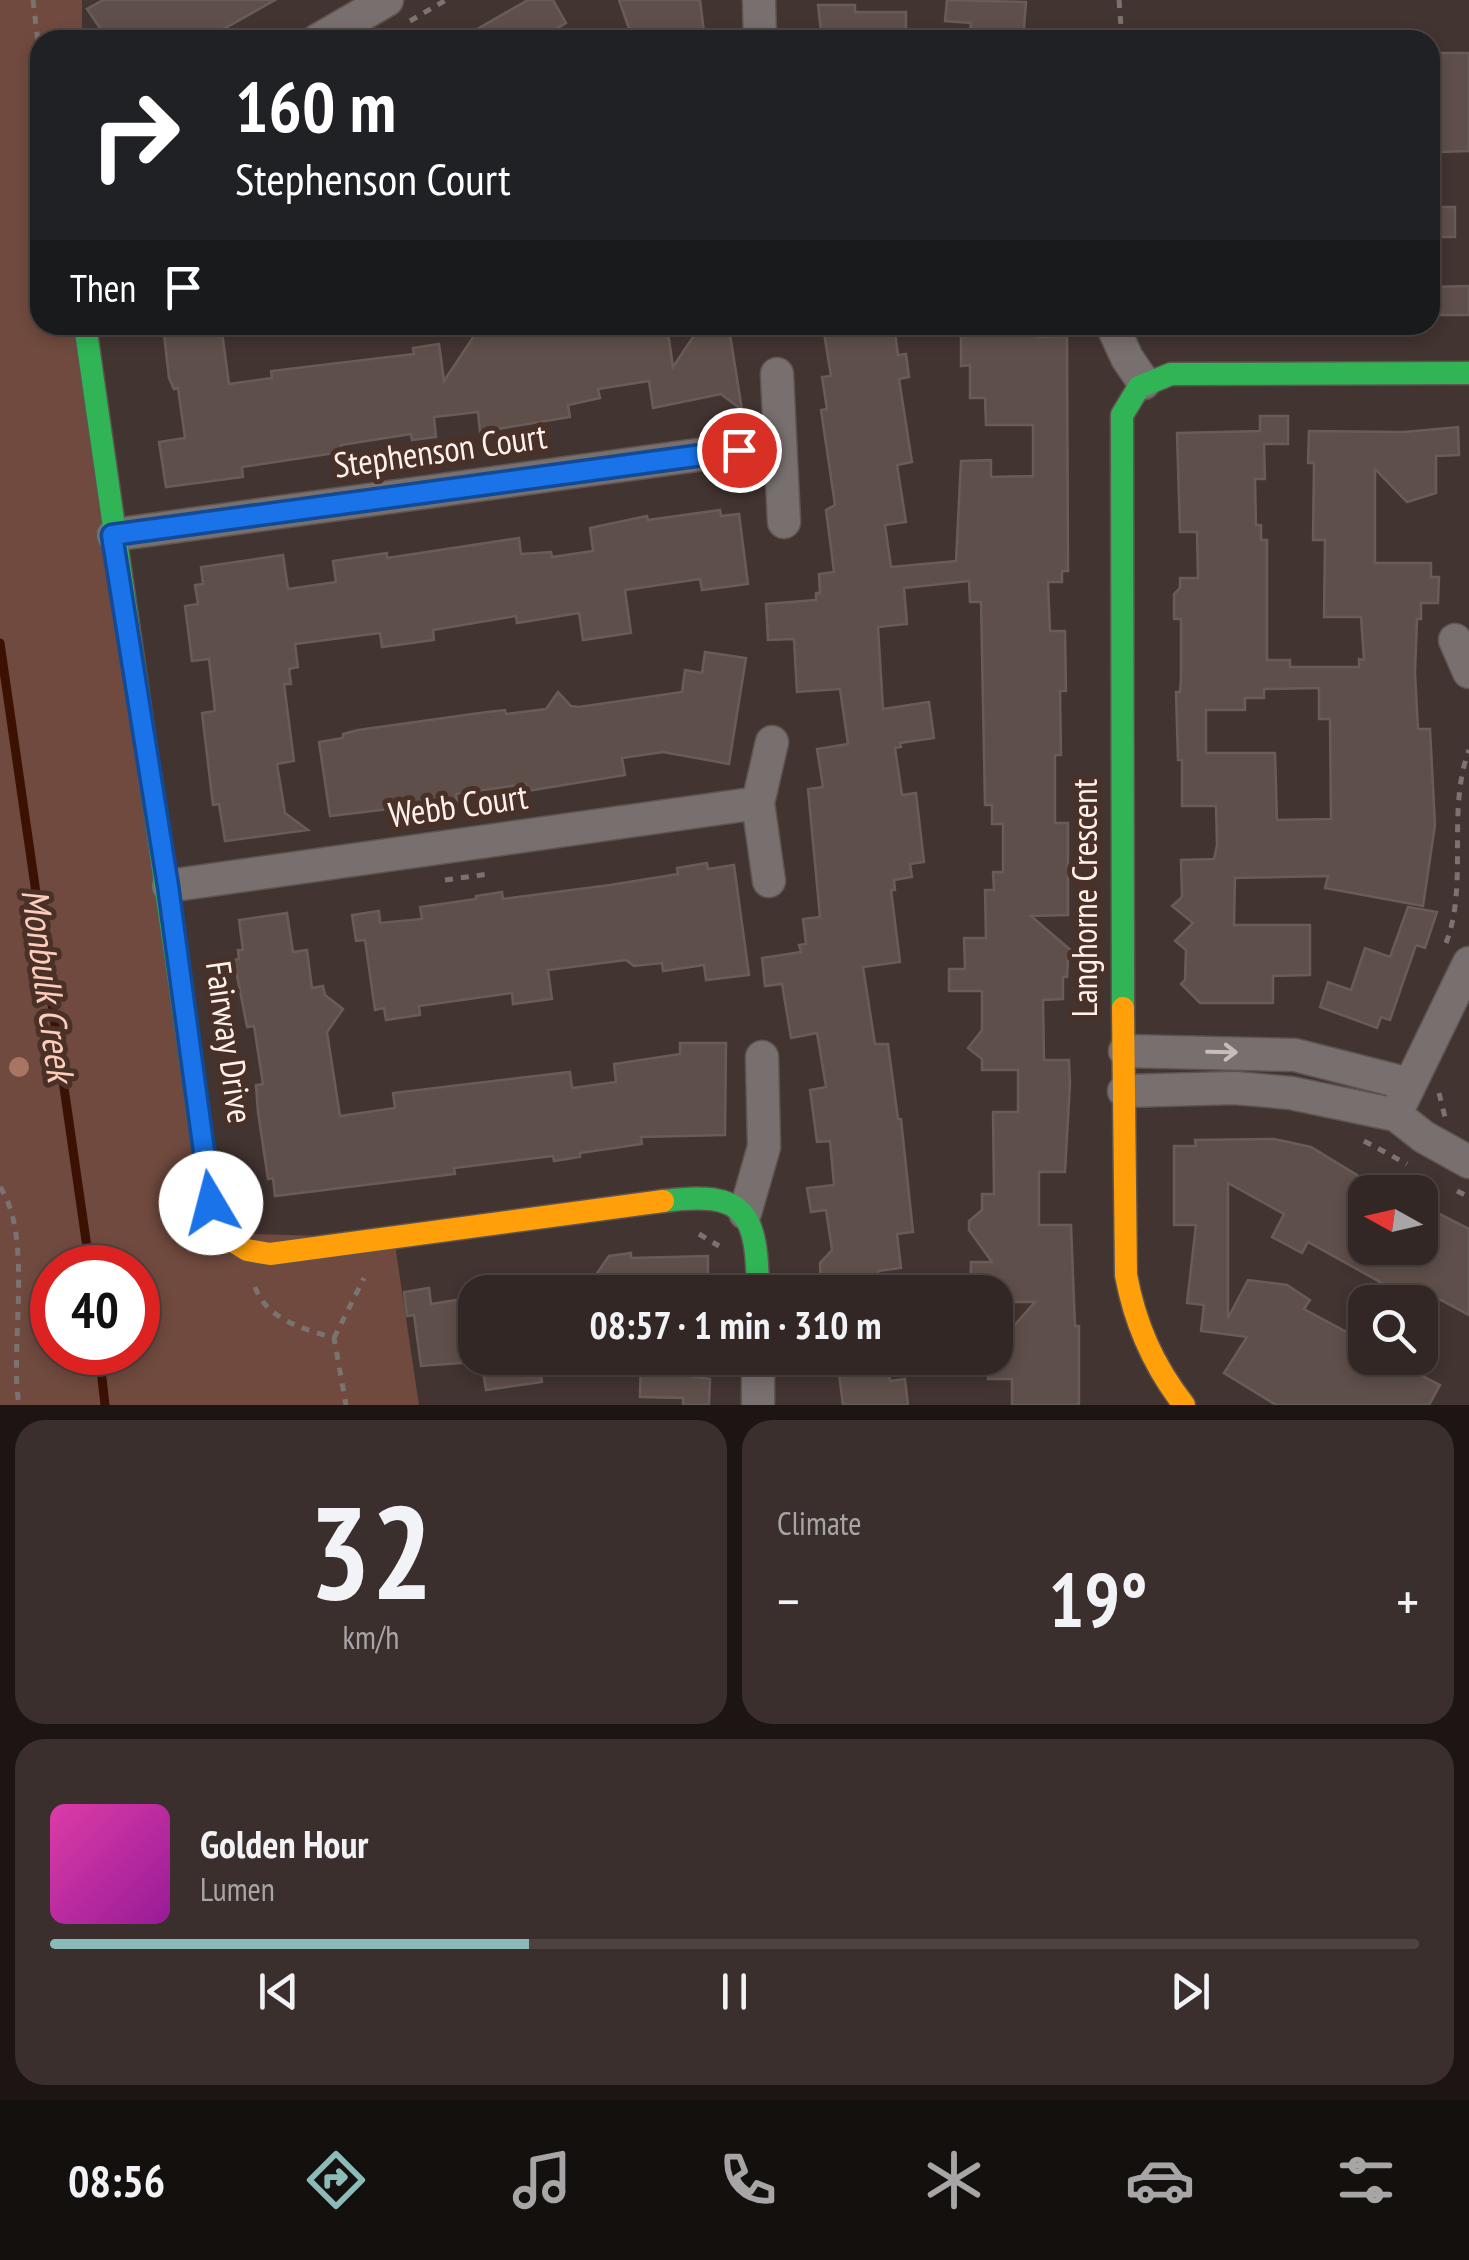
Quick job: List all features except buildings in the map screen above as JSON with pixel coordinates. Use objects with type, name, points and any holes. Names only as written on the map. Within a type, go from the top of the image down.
[{"type":"street","points":[[335,30],[387,0]]},
{"type":"street","points":[[759,0],[760,30]]},
{"type":"street","name":"Fairway Drive","points":[[87,335],[112,535],[168,886],[211,1203],[216,1222],[233,1247],[270,1254],[701,1196],[720,1198],[746,1213]]},
{"type":"street","points":[[1117,335],[1144,384],[1182,374],[1469,372]]},
{"type":"street","points":[[777,374],[784,522]]},
{"type":"street","name":"Langhorne Crescent","points":[[1144,384],[1126,405],[1121,425],[1124,1253],[1130,1298],[1144,1345],[1184,1405]]},
{"type":"street","name":"Stephenson Court","points":[[112,535],[778,444]]},
{"type":"street","points":[[1455,640],[1469,672]]},
{"type":"street","points":[[769,880],[758,804],[772,742]]},
{"type":"street","name":"Webb Court","points":[[168,886],[758,804]]},
{"type":"street","points":[[1455,957],[1415,1095],[1424,1137],[1469,1162]]},
{"type":"street","points":[[1125,1050],[1295,1055],[1415,1095]]},
{"type":"street","points":[[758,1275],[758,1248],[746,1213],[764,1147],[762,1057]]},
{"type":"street","points":[[1124,1091],[1264,1089],[1415,1095]]},
{"type":"street","points":[[758,1375],[758,1405]]},
{"type":"path","points":[[33,0],[36,30]]},
{"type":"path","points":[[1119,0],[1121,30]]},
{"type":"path","points":[[1455,957],[1462,784],[1469,750]]},
{"type":"path","points":[[1415,1095],[1451,1122]]},
{"type":"path","points":[[1351,1134],[1415,1168]]},
{"type":"path","points":[[1444,1184],[1469,1198]]},
{"type":"path","points":[[0,1188],[10,1206],[13,1225],[20,1314],[18,1405]]},
{"type":"path","points":[[690,1228],[723,1249]]},
{"type":"path","points":[[346,1405],[334,1338],[364,1278],[374,1272]]},
{"type":"path","points":[[254,1279],[258,1296],[274,1314],[334,1338]]},
{"type":"shaded area","points":[[0,0],[82,0],[82,30],[30,30],[30,335],[87,335],[222,1233],[394,1238],[419,1405],[0,1405]]},
{"type":"waterway","name":"Monbulk Creek","points":[[0,643],[87,1245]]},
{"type":"waterway","name":"Monbulk Creek","points":[[102,1375],[105,1405]]},
{"type":"traffic: fast","points":[[86,335],[211,1203],[226,1237]]},
{"type":"traffic: fast","points":[[1123,1008],[1122,415],[1139,387],[1171,374],[1469,373]]},
{"type":"traffic: fast","points":[[663,1201],[713,1199],[742,1213],[755,1243],[757,1275]]},
{"type":"traffic: slow","points":[[1123,1008],[1126,1275],[1147,1343],[1184,1405]]},
{"type":"traffic: slow","points":[[226,1237],[247,1250],[270,1254],[663,1201]]},
{"type":"route","points":[[211,1203],[168,886],[112,535],[739,450]]}]
